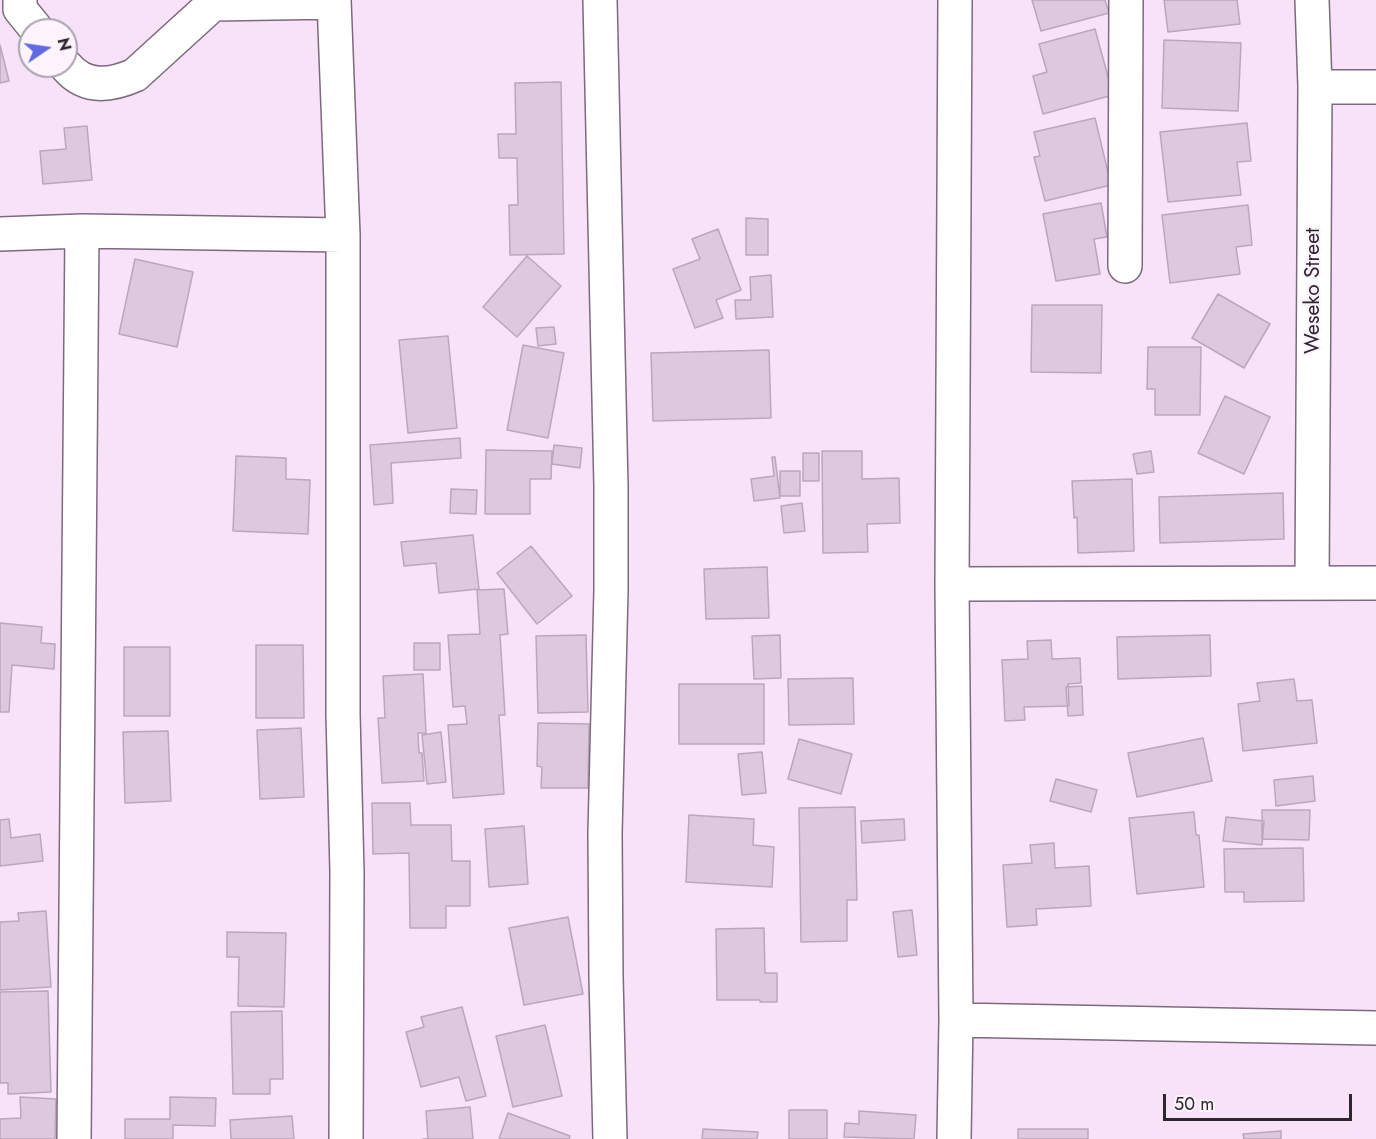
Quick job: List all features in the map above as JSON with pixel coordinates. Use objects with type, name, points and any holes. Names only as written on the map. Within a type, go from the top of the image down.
[{"type":"street","points":[[20,0],[20,9],[27,18]]},
{"type":"street","points":[[600,0],[611,498],[611,590],[604,833],[610,1139]]},
{"type":"street","points":[[954,1139],[957,1020],[952,584],[955,0]]},
{"type":"street","points":[[1125,266],[1126,0]]},
{"type":"street","name":"Weseko Street","points":[[1312,0],[1315,87],[1312,582]]},
{"type":"street","points":[[78,76],[98,85],[120,82],[135,75],[211,2],[334,1],[344,235],[342,553],[347,872],[346,1139]]},
{"type":"street","points":[[1315,87],[1376,87]]},
{"type":"street","points":[[0,234],[82,231],[344,235]]},
{"type":"street","points":[[74,1139],[82,231]]},
{"type":"street","points":[[952,584],[1376,583]]},
{"type":"street","points":[[957,1020],[1376,1028]]},
{"type":"building","points":[[1032,0],[1105,0],[1109,13],[1041,31]]},
{"type":"building","points":[[1164,0],[1237,0],[1240,24],[1168,32]]},
{"type":"building","points":[[1095,29],[1113,95],[1043,114],[1033,76],[1047,72],[1039,44]]},
{"type":"building","points":[[1164,40],[1241,43],[1238,111],[1162,108]]},
{"type":"building","points":[[0,45],[9,81],[0,83]]},
{"type":"building","points":[[561,82],[564,254],[510,255],[509,205],[518,205],[517,158],[499,158],[498,134],[516,134],[515,83]]},
{"type":"building","points":[[1095,118],[1111,185],[1045,201],[1034,157],[1040,156],[1034,132]]},
{"type":"building","points":[[1247,123],[1251,161],[1237,162],[1241,195],[1168,202],[1160,132]]},
{"type":"building","points":[[87,126],[92,180],[43,184],[40,151],[66,149],[64,128]]},
{"type":"building","points":[[1101,203],[1107,237],[1094,239],[1100,274],[1056,281],[1043,214]]},
{"type":"building","points":[[1248,205],[1252,245],[1236,247],[1240,274],[1170,283],[1162,215]]},
{"type":"building","points":[[746,218],[768,219],[768,255],[746,255]]},
{"type":"building","points":[[718,229],[741,290],[716,300],[723,318],[695,328],[673,269],[700,259],[692,239]]},
{"type":"building","points":[[527,256],[561,286],[517,337],[483,307]]},
{"type":"building","points":[[135,259],[193,272],[177,347],[119,334]]},
{"type":"building","points":[[771,275],[773,317],[736,319],[735,300],[751,300],[750,277]]},
{"type":"building","points":[[1218,294],[1270,324],[1244,368],[1192,338]]},
{"type":"building","points":[[1032,305],[1102,305],[1101,373],[1031,372]]},
{"type":"building","points":[[554,327],[556,344],[538,346],[536,328]]},
{"type":"building","points":[[448,336],[457,428],[408,433],[399,340]]},
{"type":"building","points":[[523,345],[564,353],[548,438],[507,430]]},
{"type":"building","points":[[1148,347],[1201,347],[1200,415],[1155,415],[1155,389],[1147,389]]},
{"type":"building","points":[[769,350],[771,418],[653,421],[651,353]]},
{"type":"building","points":[[1225,396],[1270,417],[1244,474],[1198,453]]},
{"type":"building","points":[[460,438],[461,458],[391,463],[393,503],[374,505],[370,445]]},
{"type":"building","points":[[554,445],[582,448],[580,468],[552,464]]},
{"type":"building","points":[[486,450],[552,451],[551,479],[530,479],[530,514],[485,514]]},
{"type":"building","points":[[822,451],[862,451],[862,479],[899,478],[900,523],[867,524],[868,552],[823,553]]},
{"type":"building","points":[[1151,451],[1154,472],[1137,474],[1133,454]]},
{"type":"building","points":[[803,453],[819,453],[819,481],[803,481]]},
{"type":"building","points":[[236,456],[286,458],[286,479],[310,480],[308,534],[233,531]]},
{"type":"building","points":[[772,457],[775,457],[780,498],[754,501],[751,479],[774,476]]},
{"type":"building","points":[[780,471],[800,471],[800,496],[780,496]]},
{"type":"building","points":[[1132,479],[1134,551],[1078,553],[1077,517],[1074,518],[1072,481]]},
{"type":"building","points":[[451,489],[477,490],[476,514],[450,513]]},
{"type":"building","points":[[1283,493],[1284,539],[1160,543],[1159,497]]},
{"type":"building","points":[[802,503],[805,531],[784,533],[781,506]]},
{"type":"building","points":[[473,535],[479,589],[439,593],[436,563],[404,566],[401,542]]},
{"type":"building","points":[[531,546],[572,596],[537,624],[497,573]]},
{"type":"building","points":[[767,567],[769,618],[706,619],[704,569]]},
{"type":"building","points":[[504,589],[508,634],[500,635],[505,715],[499,715],[504,794],[453,798],[448,725],[467,724],[465,706],[453,707],[448,635],[480,634],[477,590]]},
{"type":"building","points":[[0,623],[42,627],[41,643],[55,644],[54,669],[12,665],[9,712],[0,712]]},
{"type":"building","points":[[586,635],[588,712],[538,713],[536,636]]},
{"type":"building","points":[[780,635],[781,678],[754,679],[752,636]]},
{"type":"building","points":[[1210,635],[1211,676],[1118,679],[1117,637]]},
{"type":"building","points":[[1051,640],[1052,659],[1080,658],[1081,683],[1068,684],[1069,706],[1024,707],[1025,720],[1005,721],[1002,660],[1028,659],[1027,641]]},
{"type":"building","points":[[414,643],[440,643],[440,670],[414,670]]},
{"type":"building","points":[[256,645],[303,645],[304,718],[256,718]]},
{"type":"building","points":[[124,647],[170,647],[170,716],[124,716]]},
{"type":"building","points":[[423,674],[426,733],[418,733],[424,781],[382,783],[378,718],[385,718],[383,676]]},
{"type":"building","points":[[853,678],[854,724],[789,725],[788,679]]},
{"type":"building","points":[[1294,679],[1297,701],[1312,700],[1317,743],[1243,751],[1238,704],[1260,701],[1257,683]]},
{"type":"building","points":[[679,684],[764,684],[764,744],[679,744]]},
{"type":"building","points":[[1082,686],[1083,715],[1068,716],[1066,687]]},
{"type":"building","points":[[538,723],[589,724],[588,788],[541,788],[542,767],[537,766]]},
{"type":"building","points":[[301,728],[304,797],[260,799],[257,730]]},
{"type":"building","points":[[168,731],[171,801],[125,803],[123,732]]},
{"type":"building","points":[[441,732],[446,782],[427,784],[422,735]]},
{"type":"building","points":[[1203,738],[1212,781],[1137,797],[1128,753]]},
{"type":"building","points":[[799,739],[852,754],[841,794],[788,779]]},
{"type":"building","points":[[762,752],[766,793],[742,795],[738,754]]},
{"type":"building","points":[[1313,776],[1315,801],[1276,806],[1274,780]]},
{"type":"building","points":[[1056,779],[1097,790],[1091,812],[1050,801]]},
{"type":"building","points":[[372,803],[410,803],[411,825],[451,825],[452,861],[470,861],[470,906],[446,906],[446,928],[410,928],[409,853],[373,854]]},
{"type":"building","points":[[855,807],[857,900],[847,900],[847,941],[801,942],[799,808]]},
{"type":"building","points":[[1262,810],[1310,810],[1309,840],[1262,839]]},
{"type":"building","points":[[1194,812],[1196,835],[1199,835],[1204,887],[1137,894],[1129,818]]},
{"type":"building","points":[[689,815],[754,819],[753,845],[774,847],[772,887],[686,882]]},
{"type":"building","points":[[1226,817],[1264,821],[1262,845],[1223,841]]},
{"type":"building","points":[[9,819],[11,838],[40,834],[43,861],[0,866],[0,820]]},
{"type":"building","points":[[904,819],[905,840],[862,843],[861,821]]},
{"type":"building","points":[[524,826],[528,884],[489,887],[485,829]]},
{"type":"building","points":[[1054,843],[1055,868],[1089,866],[1091,906],[1036,909],[1037,925],[1007,927],[1003,865],[1032,863],[1030,845]]},
{"type":"building","points":[[1303,848],[1304,901],[1244,902],[1244,892],[1225,892],[1224,849]]},
{"type":"building","points":[[912,910],[917,955],[898,957],[893,912]]},
{"type":"building","points":[[46,911],[51,987],[0,990],[0,922],[19,921],[18,913]]},
{"type":"building","points":[[568,917],[583,994],[524,1005],[509,928]]},
{"type":"building","points":[[764,928],[765,973],[777,973],[777,1002],[717,1000],[716,929]]},
{"type":"building","points":[[227,932],[286,933],[284,1007],[238,1006],[239,957],[227,957]]},
{"type":"building","points":[[48,991],[51,1092],[8,1094],[8,1083],[0,1083],[0,992]]},
{"type":"building","points":[[462,1007],[486,1096],[466,1101],[459,1077],[421,1087],[406,1032],[424,1027],[421,1017]]},
{"type":"building","points":[[282,1011],[283,1079],[270,1079],[270,1094],[233,1094],[231,1012]]},
{"type":"building","points":[[545,1025],[562,1096],[513,1107],[496,1036]]},
{"type":"building","points":[[20,1097],[56,1099],[55,1139],[0,1139],[0,1119],[21,1118]]},
{"type":"building","points":[[170,1097],[216,1098],[215,1126],[173,1125],[173,1139],[125,1139],[125,1119],[170,1119]]},
{"type":"building","points":[[470,1107],[473,1139],[428,1139],[426,1111]]},
{"type":"building","points":[[789,1110],[827,1110],[827,1139],[789,1139]]},
{"type":"building","points":[[859,1111],[916,1115],[914,1139],[844,1137],[845,1123],[859,1124]]},
{"type":"building","points":[[508,1113],[570,1136],[569,1139],[499,1139]]},
{"type":"building","points":[[292,1116],[294,1139],[231,1139],[230,1120]]},
{"type":"building","points":[[703,1129],[758,1132],[757,1139],[702,1139]]},
{"type":"building","points":[[1018,1129],[1088,1129],[1088,1139],[1018,1139]]},
{"type":"building","points":[[1281,1131],[1281,1139],[1244,1139],[1243,1134]]}]
